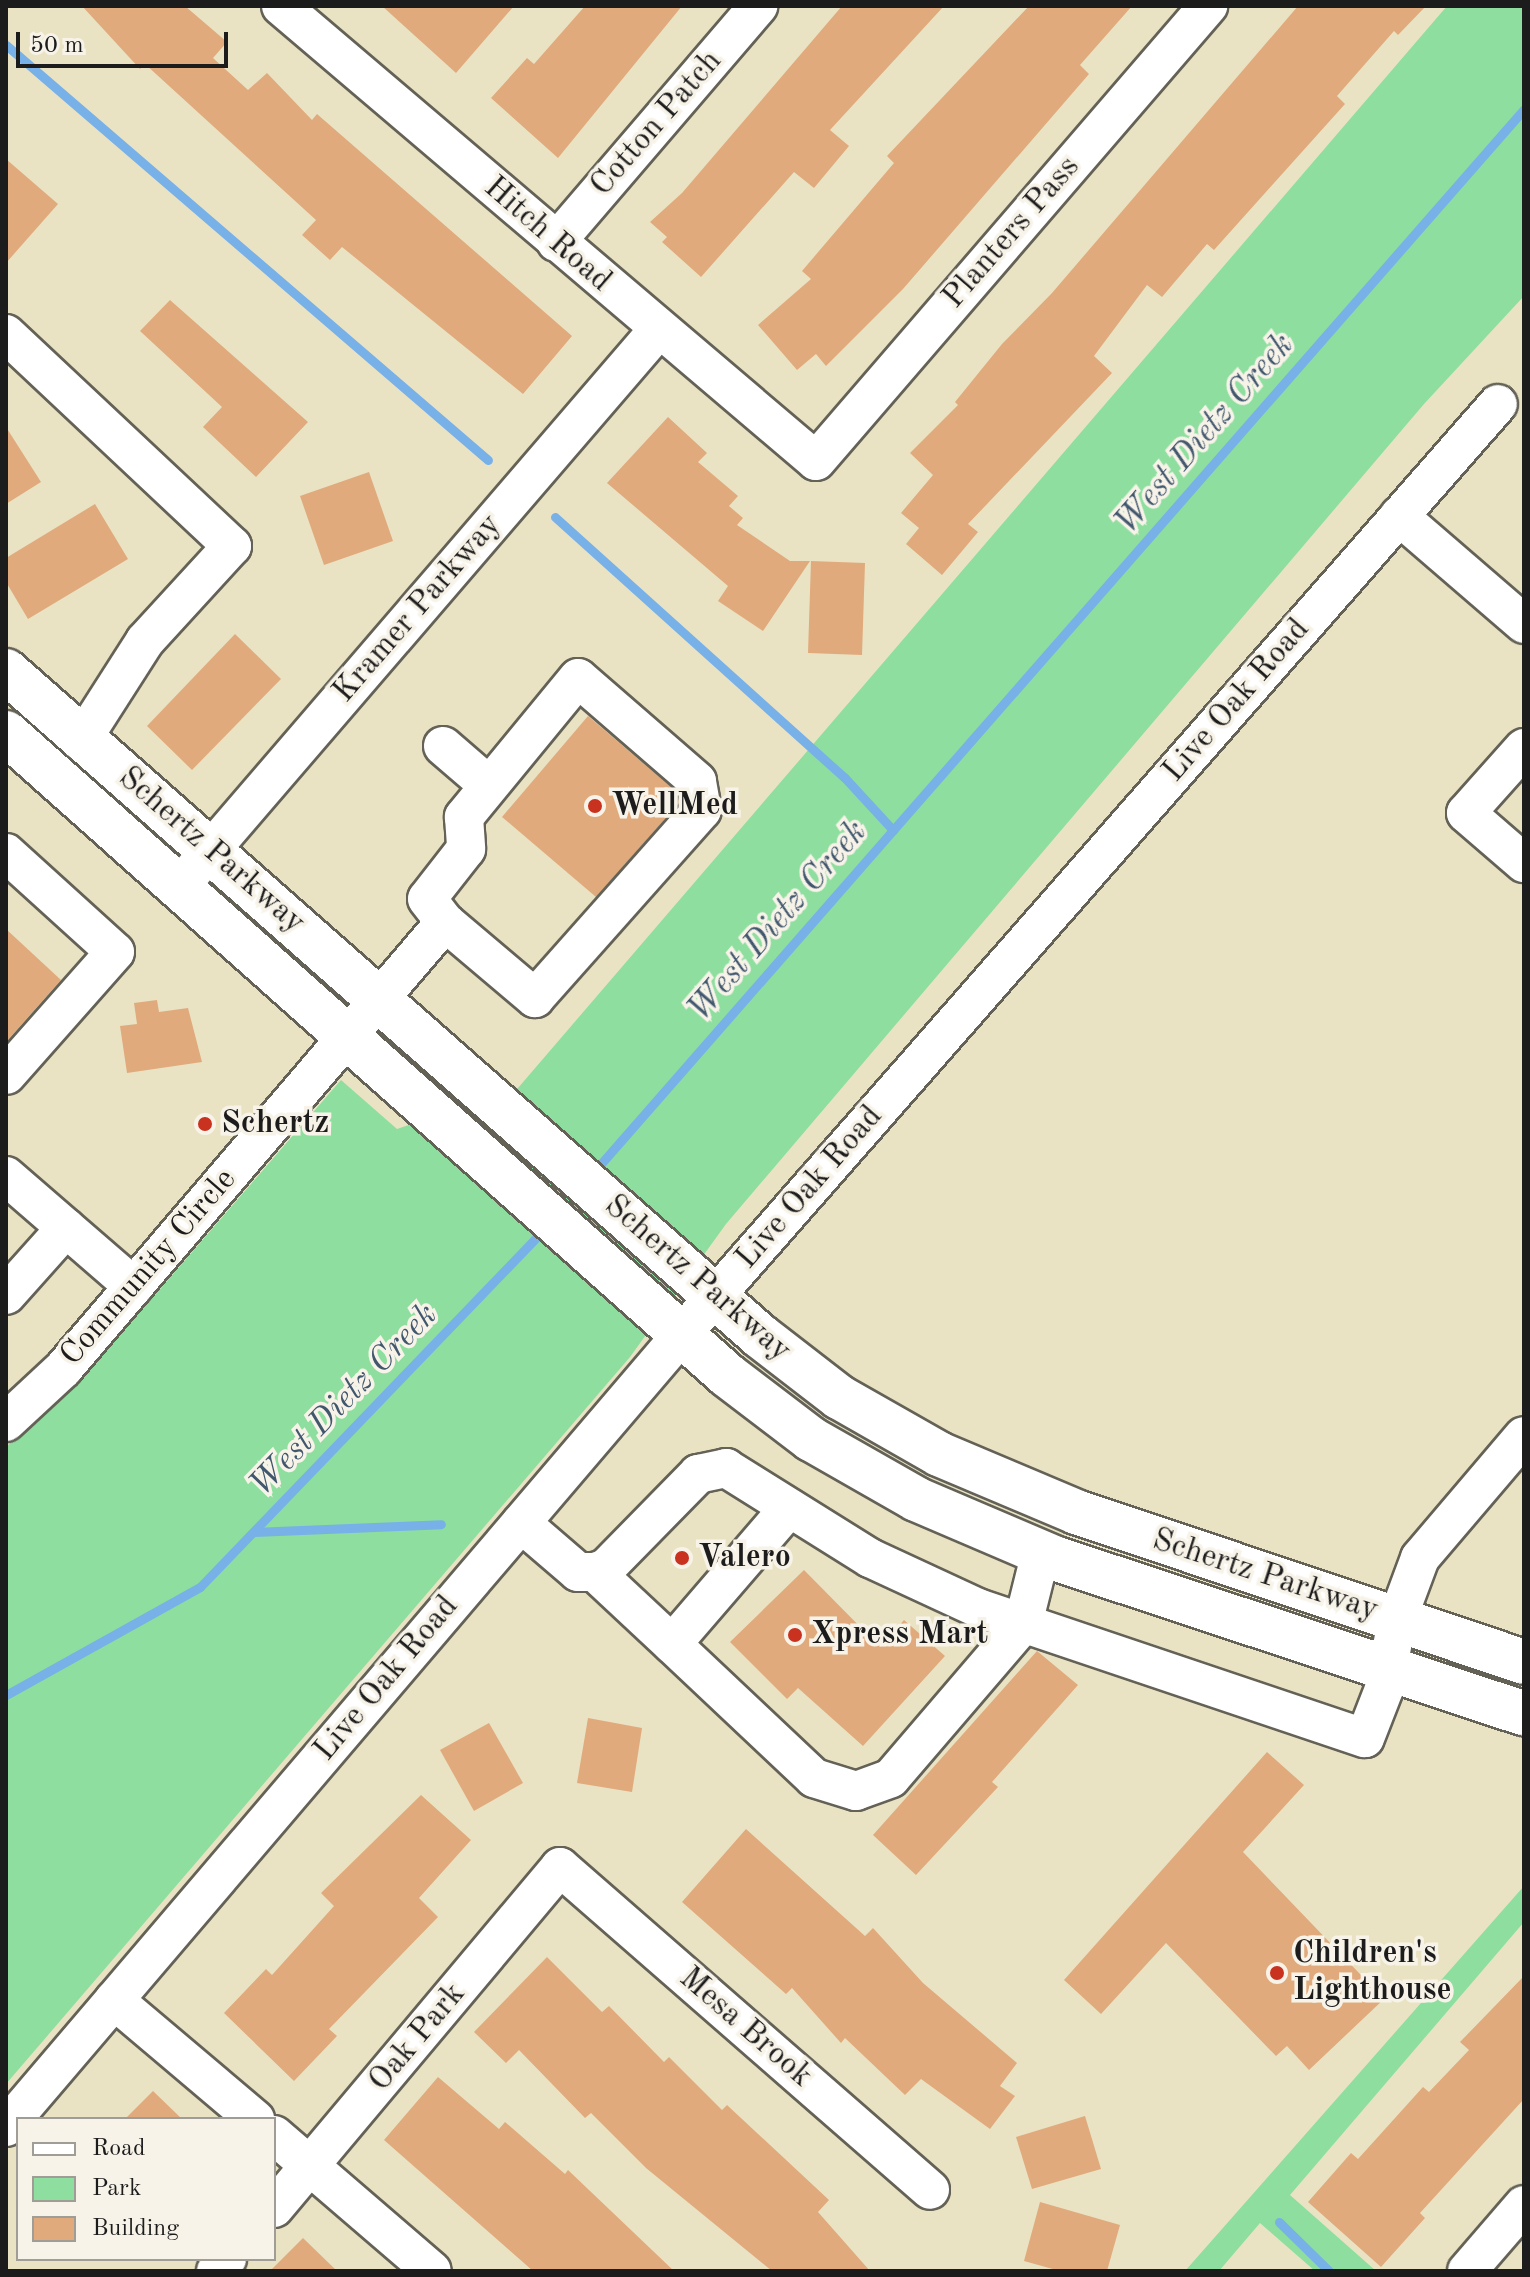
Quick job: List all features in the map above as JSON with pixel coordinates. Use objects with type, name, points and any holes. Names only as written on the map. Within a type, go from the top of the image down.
[{"type":"main road","name":"Schertz Parkway","points":[[6,671],[81,741],[212,849],[381,999],[456,1071],[715,1296],[839,1397],[939,1454],[1076,1512],[1524,1662]]},
{"type":"main road","name":"Schertz Parkway","points":[[6,733],[682,1334],[811,1439],[916,1499],[1041,1552],[1524,1713]]},
{"type":"main road","points":[[52,773],[81,741]]},
{"type":"street","name":"Cotton Patch","points":[[556,242],[758,6]]},
{"type":"street","name":"Planters Pass","points":[[816,461],[1208,6]]},
{"type":"street","name":"Hitch Road","points":[[295,10],[657,331],[816,461]]},
{"type":"street","name":"Kramer Parkway","points":[[179,887],[657,331]]},
{"type":"street","points":[[6,334],[232,546],[145,641],[81,741]]},
{"type":"street","name":"Live Oak Road","points":[[6,2127],[682,1334],[1498,404]]},
{"type":"street","points":[[1399,516],[1524,624]]},
{"type":"street","points":[[578,678],[697,781],[702,810],[535,998],[445,922],[427,899],[466,849],[464,817],[487,784],[578,678]]},
{"type":"street","points":[[443,746],[487,784]]},
{"type":"street","points":[[1524,748],[1466,813],[1524,863]]},
{"type":"street","points":[[6,853],[115,952],[6,1075]]},
{"type":"street","name":"Community Circle","points":[[6,1422],[63,1369],[445,922]]},
{"type":"street","points":[[6,1176],[134,1287]]},
{"type":"street","points":[[6,1295],[66,1228]]},
{"type":"street","points":[[521,1523],[578,1572],[595,1572],[606,1568],[691,1480],[711,1470],[726,1468],[870,1558],[1023,1624],[1365,1738],[1389,1667],[1397,1620],[1420,1558],[1524,1436]]},
{"type":"street","points":[[672,1644],[789,1508]]},
{"type":"street","points":[[595,1572],[814,1778],[856,1791],[891,1778],[1023,1624],[1041,1552]]},
{"type":"street","name":"Oak Park","points":[[276,2206],[560,1867]]},
{"type":"street","name":"Mesa Brook","points":[[560,1867],[930,2190]]},
{"type":"street","points":[[114,2000],[253,2117]]},
{"type":"street","points":[[276,2137],[432,2271]]},
{"type":"street","points":[[1467,2271],[1524,2205]]},
{"type":"green space","points":[[1447,6],[1524,6],[1524,296],[1424,404],[726,1224],[630,1357],[6,2084],[6,1447],[96,1363],[341,1080],[397,1129],[518,1088]]},
{"type":"green space","points":[[1524,1886],[1524,1922],[1290,2195],[1376,2271],[1315,2271],[1260,2223],[1219,2271],[1185,2271]]},
{"type":"building","points":[[82,6],[185,6],[227,42],[213,58],[248,90],[267,73],[312,120],[317,114],[572,336],[523,394],[342,247],[330,260],[302,235],[316,220],[145,64],[140,69]]},
{"type":"building","points":[[382,6],[514,6],[456,73]]},
{"type":"building","points":[[585,6],[682,6],[558,158],[491,98],[527,58],[534,64]]},
{"type":"building","points":[[842,6],[944,6],[830,130],[849,146],[814,188],[794,172],[701,277],[662,242],[667,237],[650,222],[682,193]]},
{"type":"building","points":[[1029,6],[1132,6],[1080,65],[1089,74],[903,289],[826,366],[816,354],[797,370],[758,325],[811,279],[802,271],[894,163],[887,156]]},
{"type":"building","points":[[1298,6],[1426,6],[1398,35],[1394,31],[1337,96],[1345,104],[1214,250],[1207,244],[1162,297],[1147,285],[1094,356],[1112,373],[968,524],[978,532],[942,575],[906,544],[919,528],[901,513],[933,475],[910,453],[958,405],[955,402],[1002,344],[1052,293]]},
{"type":"building","points":[[6,159],[58,204],[6,263]]},
{"type":"building","points":[[170,300],[308,422],[256,477],[203,427],[222,407],[140,331]]},
{"type":"building","points":[[668,417],[707,453],[698,462],[738,496],[729,506],[743,518],[737,525],[790,561],[810,561],[763,631],[718,601],[728,586],[607,483]]},
{"type":"building","points":[[6,427],[41,482],[6,504]]},
{"type":"building","points":[[369,472],[393,541],[324,565],[300,496]]},
{"type":"building","points":[[95,504],[128,559],[28,619],[6,582],[6,558]]},
{"type":"building","points":[[811,561],[865,563],[862,655],[808,653]]},
{"type":"building","points":[[235,634],[281,679],[192,770],[147,726]]},
{"type":"building","name":"WellMed","points":[[588,716],[677,792],[679,803],[596,897],[502,817]]},
{"type":"building","points":[[6,929],[61,980],[6,1042]]},
{"type":"building","points":[[157,1000],[159,1012],[188,1008],[202,1062],[127,1073],[120,1026],[137,1024],[134,1003]]},
{"type":"building","points":[[804,1570],[880,1647],[904,1620],[945,1656],[863,1746],[798,1688],[787,1699],[730,1642]]},
{"type":"building","points":[[1037,1651],[1078,1685],[992,1782],[998,1787],[916,1875],[873,1835]]},
{"type":"building","points":[[588,1718],[642,1728],[632,1792],[577,1783]]},
{"type":"building","points":[[489,1723],[523,1783],[474,1811],[440,1750]]},
{"type":"building","points":[[1267,1752],[1304,1785],[1243,1852],[1384,1999],[1309,2070],[1287,2046],[1276,2056],[1166,1943],[1101,2014],[1064,1980]]},
{"type":"building","points":[[421,1795],[471,1840],[419,1898],[438,1917],[329,2029],[337,2036],[294,2081],[224,2013],[266,1969],[272,1975],[334,1906],[321,1893]]},
{"type":"building","points":[[746,1829],[865,1936],[873,1928],[923,1983],[1017,2063],[1000,2086],[1015,2096],[990,2129],[921,2079],[905,2095],[845,2038],[841,2043],[792,1988],[786,1994],[682,1902]]},
{"type":"building","points":[[547,1957],[602,2012],[609,2006],[664,2062],[669,2057],[722,2110],[727,2105],[829,2200],[818,2212],[870,2271],[772,2271],[646,2168],[591,2113],[585,2118],[519,2050],[506,2063],[474,2032]]},
{"type":"building","points":[[1524,1976],[1524,2099],[1420,2213],[1425,2218],[1381,2267],[1308,2202],[1351,2153],[1358,2159],[1423,2087],[1429,2092],[1469,2050],[1460,2042]]},
{"type":"building","points":[[438,2077],[499,2129],[505,2122],[565,2174],[568,2170],[674,2271],[533,2271],[384,2140]]},
{"type":"building","points":[[153,2091],[180,2117],[127,2117]]},
{"type":"building","points":[[1085,2116],[1101,2169],[1032,2189],[1016,2137]]},
{"type":"building","points":[[1040,2202],[1120,2225],[1107,2271],[1060,2271],[1024,2261]]},
{"type":"building","points":[[303,2238],[337,2271],[270,2271]]},
{"type":"waterway","points":[[6,45],[488,460]]},
{"type":"waterway","name":"West Dietz Creek","points":[[592,1174],[1524,109]]},
{"type":"waterway","points":[[555,517],[845,778],[893,830]]},
{"type":"waterway","name":"West Dietz Creek","points":[[6,1695],[200,1587],[546,1228]]},
{"type":"waterway","points":[[254,1532],[441,1524]]},
{"type":"waterway","points":[[1279,2222],[1329,2271]]},
{"type":"place","name":"WellMed","points":[[595,806]]},
{"type":"place","name":"Schertz","points":[[205,1124]]},
{"type":"place","name":"Valero","points":[[682,1558]]},
{"type":"place","name":"Xpress Mart","points":[[795,1635]]},
{"type":"place","name":"Children's Lighthouse","points":[[1277,1973]]}]
